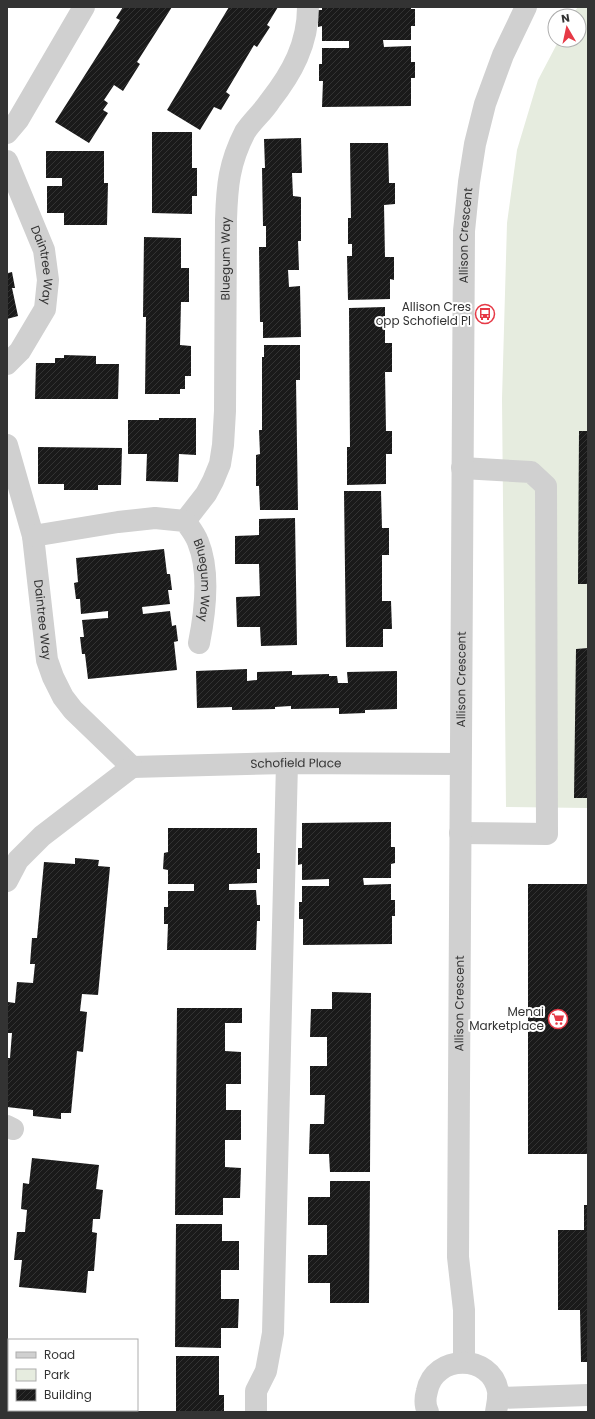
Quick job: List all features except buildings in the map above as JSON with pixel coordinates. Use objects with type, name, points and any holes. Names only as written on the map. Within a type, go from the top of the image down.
[{"type":"street","points":[[7,133],[18,120],[84,7]]},
{"type":"street","name":"Bluegum Way","points":[[199,643],[204,618],[205,592],[202,554],[198,542],[185,521],[206,494],[213,481],[220,464],[223,445],[225,411],[226,220],[227,190],[230,170],[236,150],[246,130],[270,102],[293,68],[301,49],[308,20],[308,7]]},
{"type":"street","name":"Allison Crescent","points":[[464,1362],[464,1310],[458,1257],[464,231],[469,182],[485,104],[503,55],[526,7]]},
{"type":"street","name":"Daintree Way","points":[[7,161],[44,250],[48,280],[45,309],[20,351],[7,364]]},
{"type":"street","name":"Daintree Way","points":[[7,445],[33,536],[47,660],[53,677],[62,697],[73,710],[132,767]]},
{"type":"street","points":[[460,833],[547,834],[546,486],[530,472],[462,468]]},
{"type":"street","points":[[33,536],[118,522],[155,518],[185,521]]},
{"type":"street","points":[[256,1412],[256,1391],[266,1371],[273,1333],[287,763]]},
{"type":"street","name":"Schofield Place","points":[[132,767],[287,763],[460,764]]},
{"type":"street","points":[[7,881],[18,860],[42,836],[132,767]]},
{"type":"street","points":[[428,1412],[425,1397],[428,1386],[434,1376],[442,1368],[452,1363],[464,1362],[475,1364],[485,1370],[493,1379],[498,1390],[497,1405],[588,1395]]},
{"type":"green space","points":[[588,7],[588,808],[506,807],[502,399],[507,223],[517,150],[538,80],[555,48],[587,48],[587,8],[577,8]]},
{"type":"place","name":"Allison Cres opp Schofield Pl","points":[[485,314]]},
{"type":"place","name":"Menai Marketplace","points":[[558,1019]]}]
